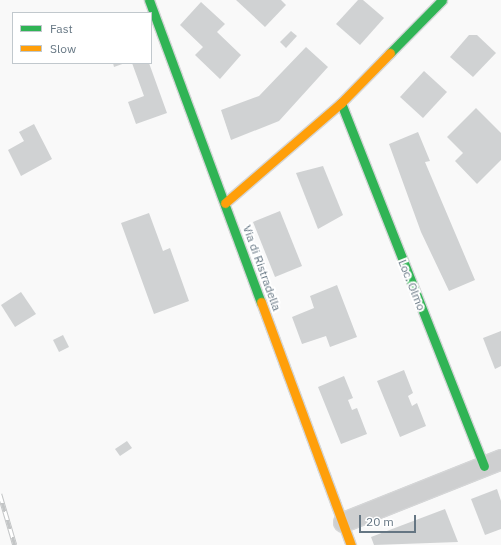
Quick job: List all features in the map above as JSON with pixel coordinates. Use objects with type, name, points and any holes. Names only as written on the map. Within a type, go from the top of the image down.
[{"type":"street","name":"Via di Ristradella","points":[[149,0],[351,545]]},
{"type":"street","points":[[225,203],[341,103],[442,0]]},
{"type":"street","name":"Loc. Olmo","points":[[341,103],[493,463],[342,522]]},
{"type":"building","points":[[236,0],[281,0],[286,5],[265,27]]},
{"type":"building","points":[[358,0],[363,0],[384,18],[360,45],[336,24]]},
{"type":"building","points":[[201,2],[225,24],[217,32],[241,55],[220,79],[195,55],[203,47],[180,25]]},
{"type":"building","points":[[291,31],[297,36],[286,48],[280,42]]},
{"type":"building","points":[[469,35],[477,35],[496,53],[473,77],[450,57]]},
{"type":"building","points":[[306,47],[328,67],[279,121],[231,140],[221,110],[259,96]]},
{"type":"building","points":[[113,64],[122,64],[114,67]]},
{"type":"building","points":[[132,64],[149,64],[167,113],[136,124],[128,102],[144,96]]},
{"type":"building","points":[[424,71],[447,92],[423,118],[400,97]]},
{"type":"building","points":[[476,108],[501,133],[501,160],[477,184],[455,161],[463,153],[447,137]]},
{"type":"building","points":[[34,124],[52,159],[21,176],[8,150],[24,141],[19,132]]},
{"type":"building","points":[[418,132],[430,161],[425,162],[475,280],[449,291],[421,232],[389,144]]},
{"type":"building","points":[[323,166],[343,215],[318,229],[296,173]]},
{"type":"building","points":[[280,211],[302,266],[275,277],[253,222]]},
{"type":"building","points":[[149,213],[163,251],[170,248],[189,301],[154,314],[121,223]]},
{"type":"building","points":[[337,285],[357,337],[330,347],[326,336],[302,344],[292,317],[314,308],[310,296]]},
{"type":"building","points":[[21,292],[36,314],[15,327],[1,305]]},
{"type":"building","points":[[501,331],[501,366],[495,369],[483,338]]},
{"type":"building","points":[[63,335],[69,347],[59,352],[53,340]]},
{"type":"building","points":[[404,370],[413,393],[408,396],[412,406],[417,403],[426,426],[400,437],[377,381]]},
{"type":"building","points":[[344,376],[353,398],[348,400],[352,410],[357,408],[367,434],[341,444],[318,387]]},
{"type":"building","points":[[127,441],[132,448],[120,456],[115,449]]},
{"type":"building","points":[[497,489],[501,501],[501,529],[485,535],[471,499]]},
{"type":"building","points":[[445,509],[458,542],[374,545],[371,537]]},
{"type":"railway","points":[[0,494],[15,545]]},
{"type":"traffic: fast","points":[[149,0],[261,302]]},
{"type":"traffic: fast","points":[[390,53],[442,0]]},
{"type":"traffic: fast","points":[[341,103],[484,466]]},
{"type":"traffic: slow","points":[[225,203],[341,103],[390,53]]},
{"type":"traffic: slow","points":[[261,302],[351,545]]}]
